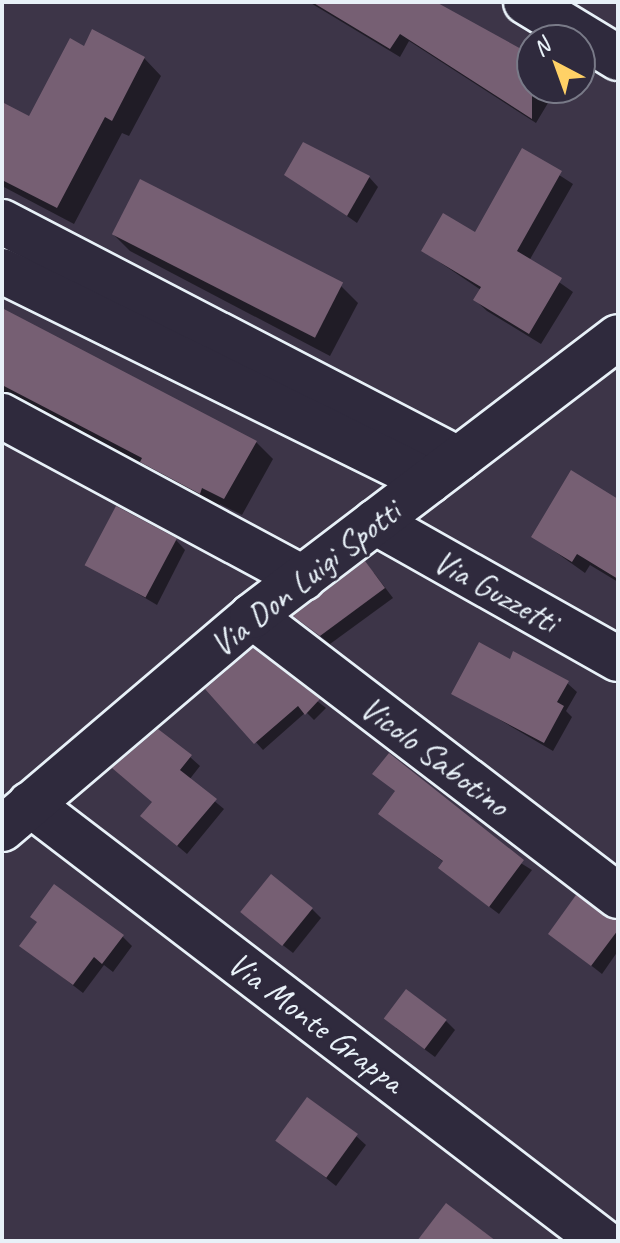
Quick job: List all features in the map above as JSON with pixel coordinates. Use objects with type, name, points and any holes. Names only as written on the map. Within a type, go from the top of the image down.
[{"type":"street","points":[[526,2],[618,58]]},
{"type":"street","points":[[2,222],[444,470]]},
{"type":"street","points":[[2,271],[444,470]]},
{"type":"street","name":"Via Don Luigi Spotti","points":[[16,817],[252,616],[618,337]]},
{"type":"street","points":[[2,416],[303,578]]},
{"type":"street","name":"Via Guzzetti","points":[[375,522],[618,659]]},
{"type":"street","name":"Vicolo Sabotino","points":[[252,616],[618,896]]},
{"type":"street","name":"Via Monte Grappa","points":[[16,817],[602,1241]]},
{"type":"building","points":[[312,2],[436,2],[516,46],[516,104],[532,104],[532,119],[400,34],[390,49]]},
{"type":"building","points":[[92,29],[145,57],[112,121],[105,117],[57,208],[2,180],[2,102],[29,116],[70,38],[84,46]]},
{"type":"building","points":[[303,142],[370,176],[347,216],[284,175]]},
{"type":"building","points":[[522,148],[562,171],[517,251],[562,278],[529,334],[473,300],[481,287],[421,251],[443,213],[475,232]]},
{"type":"building","points":[[140,179],[343,283],[315,338],[112,234]]},
{"type":"building","points":[[2,308],[257,441],[224,499],[202,488],[200,494],[140,462],[142,458],[2,385]]},
{"type":"building","points":[[571,470],[618,499],[618,579],[577,554],[572,562],[531,537]]},
{"type":"building","points":[[116,506],[177,538],[145,598],[85,565]]},
{"type":"building","points":[[365,561],[385,588],[320,636],[293,616]]},
{"type":"building","points":[[479,642],[510,659],[513,651],[569,681],[557,702],[564,706],[544,743],[451,694]]},
{"type":"building","points":[[253,648],[320,699],[305,715],[298,706],[254,744],[205,689]]},
{"type":"building","points":[[158,729],[192,755],[180,770],[217,799],[177,846],[140,816],[152,802],[112,768]]},
{"type":"building","points":[[389,753],[524,860],[489,907],[438,868],[443,861],[378,814],[395,791],[372,774]]},
{"type":"building","points":[[271,874],[313,908],[282,946],[240,912]]},
{"type":"building","points":[[54,884],[124,935],[102,964],[94,957],[73,985],[19,946],[37,922],[30,917]]},
{"type":"building","points":[[576,895],[618,920],[618,930],[591,966],[548,934]]},
{"type":"building","points":[[406,989],[447,1020],[424,1049],[384,1019]]},
{"type":"building","points":[[307,1097],[358,1134],[326,1178],[275,1141]]},
{"type":"building","points":[[446,1203],[496,1241],[417,1241]]}]
